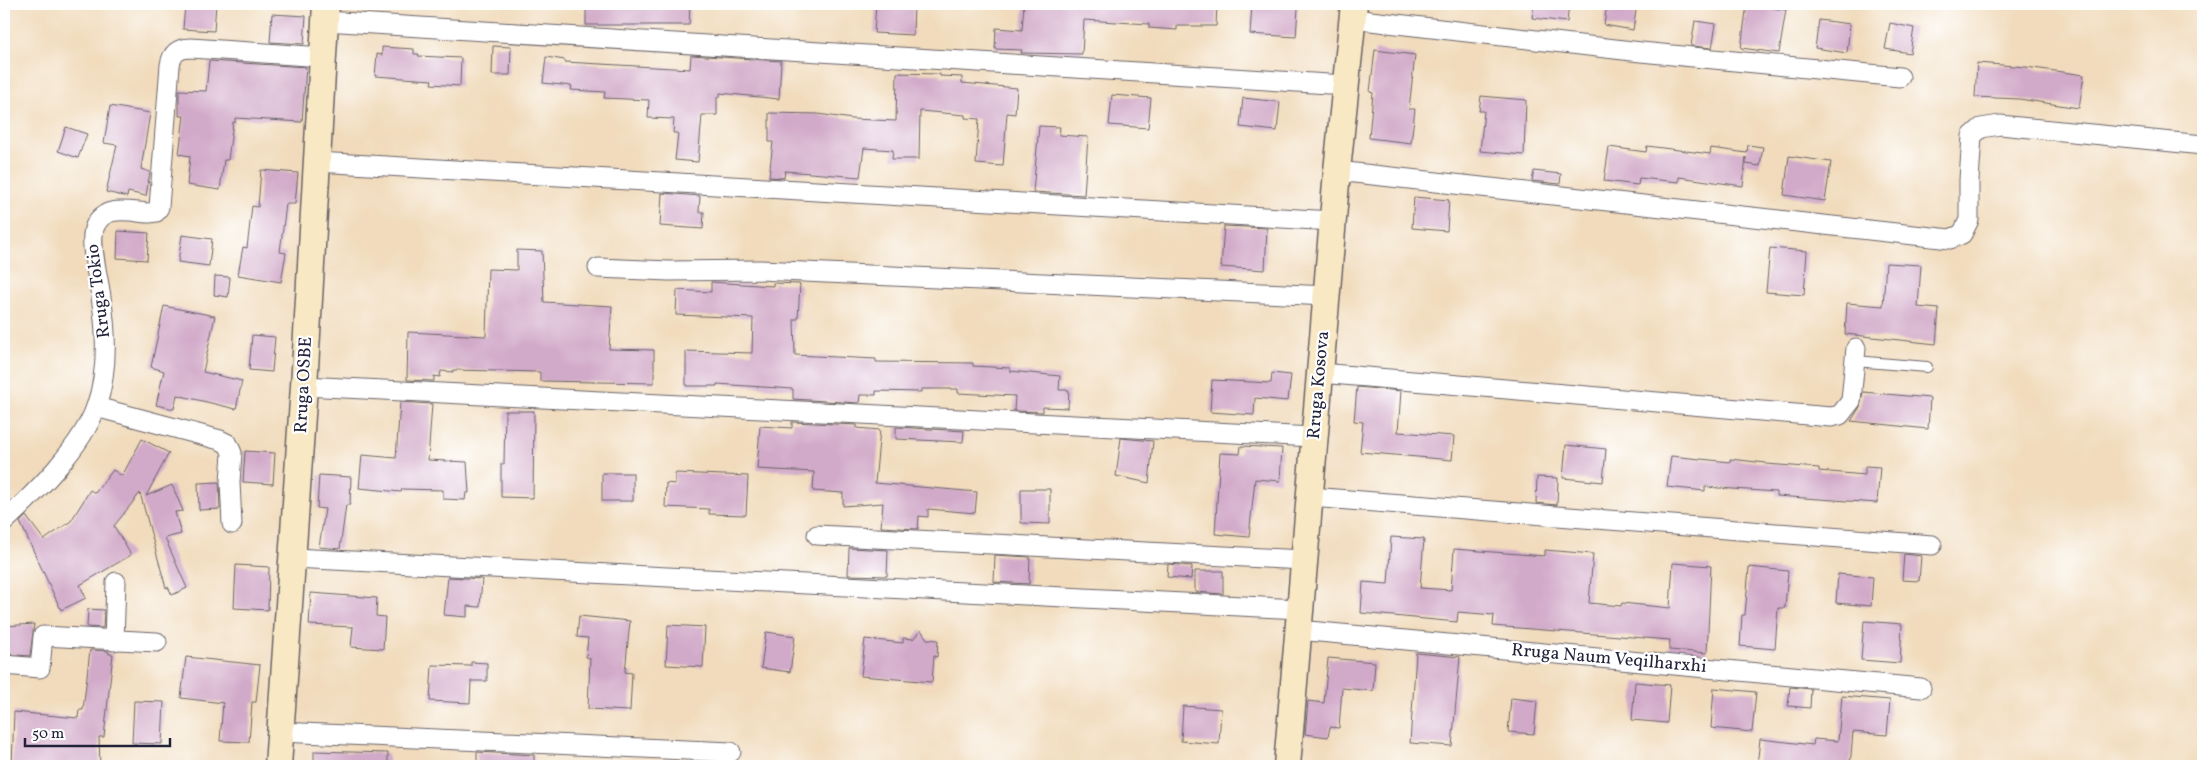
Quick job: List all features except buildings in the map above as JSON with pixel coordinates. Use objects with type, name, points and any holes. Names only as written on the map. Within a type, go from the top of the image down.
[{"type":"street","points":[[1354,11],[1641,52],[1900,77]]},
{"type":"street","name":"Rruga Kosova","points":[[1287,766],[1337,171],[1354,11]]},
{"type":"street","points":[[326,12],[1345,85]]},
{"type":"street","name":"Rruga OSBE","points":[[278,766],[304,386],[326,12]]},
{"type":"street","name":"Rruga Tokio","points":[[4,522],[56,470],[86,426],[96,407],[103,377],[106,344],[104,311],[92,236],[100,217],[108,212],[149,213],[156,212],[159,207],[170,65],[174,54],[179,50],[191,48],[323,57]]},
{"type":"street","points":[[1337,171],[1950,239],[1962,234],[1969,220],[1972,136],[1981,128],[2000,125],[2203,145]]},
{"type":"street","points":[[317,162],[1333,221]]},
{"type":"street","points":[[598,268],[669,272],[760,270],[1327,296]]},
{"type":"street","points":[[1320,373],[1831,417],[1840,415],[1851,401],[1855,354]]},
{"type":"street","points":[[304,386],[1314,436]]},
{"type":"street","points":[[96,407],[220,440],[228,444],[232,454],[230,482],[232,524]]},
{"type":"street","points":[[1310,497],[1932,545]]},
{"type":"street","points":[[817,535],[1304,560]]},
{"type":"street","name":"Rruga Naum Veqilharxhi","points":[[293,558],[1299,620],[1921,688]]},
{"type":"street","points":[[114,641],[116,582]]},
{"type":"street","points":[[4,666],[40,668],[42,636],[157,642]]},
{"type":"street","points":[[280,732],[731,752]]},
{"type":"lane","points":[[1855,354],[1927,367]]}]
